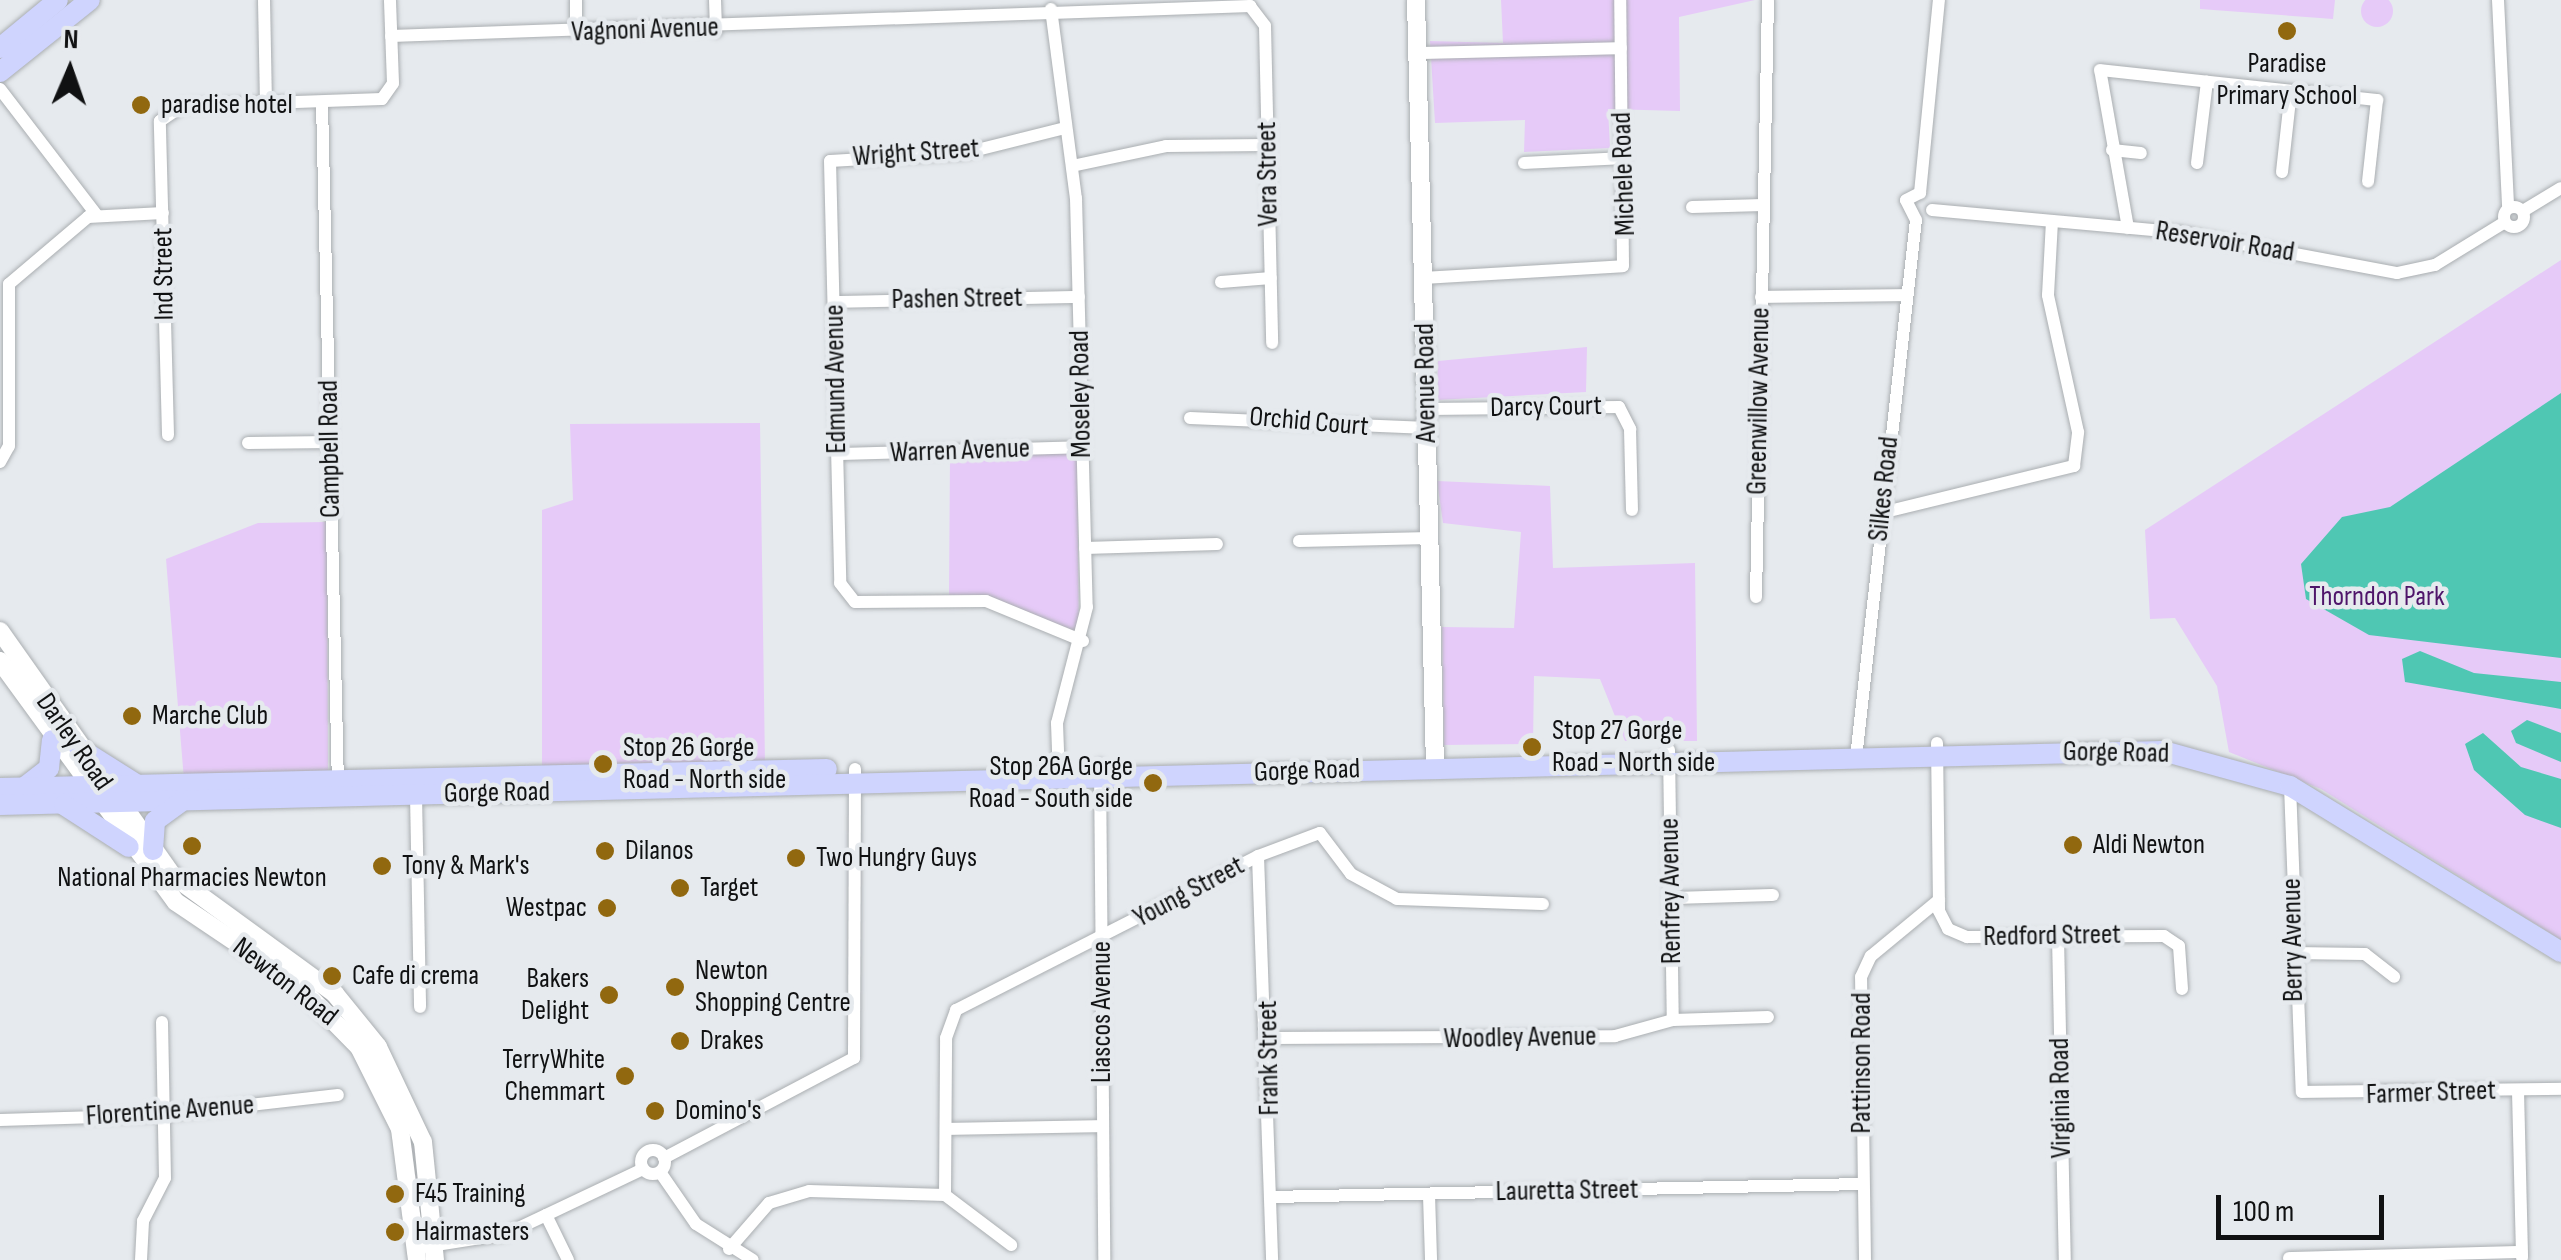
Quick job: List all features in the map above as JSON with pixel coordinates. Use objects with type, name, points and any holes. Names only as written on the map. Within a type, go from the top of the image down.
[{"type":"main road","points":[[0,48],[58,0]]},
{"type":"main road","points":[[0,72],[90,0]]},
{"type":"main road","name":"Avenue Road","points":[[1416,0],[1434,762]]},
{"type":"main road","name":"Darley Road","points":[[0,630],[78,748],[100,794]]},
{"type":"main road","name":"Darley Road","points":[[0,661],[52,740],[100,794]]},
{"type":"main road","points":[[10,788],[46,773],[52,740]]},
{"type":"main road","name":"Gorge Road","points":[[416,788],[520,777],[626,782],[1856,752],[2156,740],[2256,760],[2353,807],[2561,940]]},
{"type":"main road","points":[[78,748],[138,785]]},
{"type":"main road","name":"Gorge Road","points":[[1937,749],[2163,752],[2290,786],[2561,952]]},
{"type":"main road","points":[[520,777],[537,792]]},
{"type":"main road","name":"Gorge Road","points":[[0,804],[60,803],[138,785],[537,792],[626,782]]},
{"type":"main road","name":"Gorge Road","points":[[10,788],[186,800],[338,789]]},
{"type":"main road","name":"Newton Road","points":[[100,794],[129,848],[176,902],[296,984],[359,1047],[400,1129],[426,1254]]},
{"type":"main road","name":"Newton Road","points":[[100,794],[186,889],[281,951],[367,1031],[399,1078],[422,1142],[426,1254]]},
{"type":"main road","points":[[153,850],[157,818],[186,800]]},
{"type":"main road","points":[[60,803],[129,848]]},
{"type":"street","points":[[264,0],[266,104],[388,96],[390,0]]},
{"type":"street","points":[[576,0],[576,32]]},
{"type":"street","points":[[715,0],[716,31]]},
{"type":"street","name":"Michele Road","points":[[1423,278],[1615,271],[1626,258],[1620,0]]},
{"type":"street","name":"Greenwillow Avenue","points":[[1756,597],[1768,0]]},
{"type":"street","points":[[1916,220],[1932,210],[1920,193],[1939,0]]},
{"type":"street","points":[[2498,0],[2512,214]]},
{"type":"street","name":"Vagnoni Avenue","points":[[391,36],[716,31],[849,7],[1257,8]]},
{"type":"street","name":"Vera Street","points":[[1257,8],[1272,343]]},
{"type":"street","name":"Moseley Road","points":[[1051,9],[1061,129],[1072,166],[1085,548],[1083,641],[1060,706],[1059,772]]},
{"type":"street","points":[[1418,52],[1621,48]]},
{"type":"street","points":[[2128,228],[2112,150],[2116,130],[2100,70],[2376,100],[2368,182]]},
{"type":"street","points":[[2197,164],[2207,82]]},
{"type":"street","points":[[0,89],[96,214]]},
{"type":"street","points":[[2282,172],[2292,91]]},
{"type":"street","name":"Campbell Road","points":[[322,102],[338,789]]},
{"type":"street","name":"Ind Street","points":[[168,436],[164,114],[266,104]]},
{"type":"street","name":"Wright Street","points":[[830,161],[965,153],[1061,129]]},
{"type":"street","points":[[1072,166],[1166,146],[1266,145]]},
{"type":"street","points":[[2112,150],[2141,153]]},
{"type":"street","points":[[1524,163],[1624,158]]},
{"type":"street","name":"Edmund Avenue","points":[[830,161],[843,597],[986,602],[1083,641]]},
{"type":"street","name":"Reservoir Road","points":[[1932,210],[2128,228],[2397,273],[2435,265],[2512,214],[2561,188]]},
{"type":"street","name":"Silkes Road","points":[[1856,752],[1916,220],[1904,208],[1920,193]]},
{"type":"street","points":[[1692,207],[1763,205]]},
{"type":"street","points":[[0,462],[9,446],[10,284],[96,214],[163,213]]},
{"type":"street","points":[[1881,513],[2074,466],[2078,432],[2048,295],[2052,221]]},
{"type":"street","points":[[1221,282],[1270,278]]},
{"type":"street","points":[[1761,297],[1906,295]]},
{"type":"street","name":"Pashen Street","points":[[835,302],[1079,297]]},
{"type":"street","name":"Darcy Court","points":[[1428,418],[1619,407],[1630,429],[1632,510]]},
{"type":"street","name":"Orchid Court","points":[[1190,418],[1428,418]]},
{"type":"street","points":[[248,443],[330,442]]},
{"type":"street","name":"Warren Avenue","points":[[838,454],[1082,447]]},
{"type":"street","points":[[1299,541],[1430,538]]},
{"type":"street","points":[[1085,548],[1217,544]]},
{"type":"street","points":[[1937,749],[1939,900]]},
{"type":"street","name":"Renfrey Avenue","points":[[1669,756],[1673,1020]]},
{"type":"street","name":"Liascos Avenue","points":[[1099,770],[1104,1260]]},
{"type":"street","points":[[660,1172],[664,1158],[854,1058],[855,776]]},
{"type":"street","name":"Berry Avenue","points":[[2290,786],[2293,953],[2302,1092]]},
{"type":"street","points":[[416,788],[420,1007]]},
{"type":"street","name":"Young Street","points":[[948,1129],[950,1018],[1304,834],[1326,836],[1351,874],[1398,899],[1544,904]]},
{"type":"street","name":"Frank Street","points":[[1258,856],[1268,1038],[1272,1260]]},
{"type":"street","points":[[1672,898],[1773,895]]},
{"type":"street","name":"Redford Street","points":[[1939,900],[1956,935],[2173,939],[2182,989]]},
{"type":"street","name":"Pattinson Road","points":[[1865,1260],[1864,969],[1939,900]]},
{"type":"street","name":"Virginia Road","points":[[2058,937],[2065,1260]]},
{"type":"street","points":[[2293,953],[2365,954],[2394,977]]},
{"type":"street","name":"Woodley Avenue","points":[[1268,1038],[1615,1036],[1673,1020],[1768,1018]]},
{"type":"street","points":[[142,1260],[143,1221],[165,1178],[162,1022]]},
{"type":"street","name":"Farmer Street","points":[[2302,1092],[2561,1089]]},
{"type":"street","points":[[2288,1258],[2522,1256],[2518,1091]]},
{"type":"street","name":"Florentine Avenue","points":[[0,1120],[162,1115],[338,1094]]},
{"type":"street","points":[[945,1195],[948,1129],[1102,1126]]},
{"type":"street","points":[[643,1169],[649,1151],[664,1158]]},
{"type":"street","points":[[426,1254],[487,1240],[643,1169],[660,1172],[696,1224],[753,1260]]},
{"type":"street","name":"Lauretta Street","points":[[1271,1197],[1863,1184]]},
{"type":"street","points":[[729,1248],[784,1195],[945,1195],[1011,1245]]},
{"type":"street","points":[[1429,1195],[1431,1260]]},
{"type":"street","points":[[546,1215],[568,1260]]},
{"type":"green space","points":[[2377,-5],[2389,-1],[2393,11],[2389,23],[2377,27],[2365,23],[2361,11],[2365,-1]]},
{"type":"green space","points":[[1501,0],[1755,0],[1679,17],[1680,111],[1608,109],[1610,148],[1524,152],[1525,120],[1435,123],[1430,41],[1503,43]]},
{"type":"green space","points":[[2200,0],[2335,0],[2333,19],[2200,9]]},
{"type":"green space","name":"Thorndon Park","points":[[2561,260],[2561,940],[2321,789],[2229,752],[2217,686],[2175,618],[2150,619],[2145,530]]},
{"type":"green space","points":[[1587,347],[1586,392],[1437,400],[1438,361]]},
{"type":"green space","points":[[760,423],[765,765],[542,769],[542,510],[573,500],[570,424]]},
{"type":"green space","points":[[1077,452],[1079,635],[990,597],[949,595],[950,457]]},
{"type":"green space","points":[[1437,481],[1550,486],[1553,568],[1695,563],[1697,741],[1625,741],[1600,679],[1534,676],[1533,744],[1444,745],[1442,627],[1514,628],[1521,532],[1443,523]]},
{"type":"green space","points":[[327,522],[328,774],[184,780],[166,559],[258,523]]},
{"type":"shaded area","points":[[2561,393],[2561,658],[2369,635],[2306,599],[2301,564],[2342,517],[2390,507]]},
{"type":"shaded area","points":[[2420,651],[2474,673],[2561,682],[2561,709],[2405,682],[2402,659]]},
{"type":"shaded area","points":[[2527,720],[2561,733],[2561,762],[2516,743],[2511,731]]},
{"type":"shaded area","points":[[2483,733],[2521,767],[2561,779],[2561,828],[2525,815],[2474,770],[2465,744]]},
{"type":"place","name":"Paradise Primary School","points":[[2287,31]]},
{"type":"place","name":"paradise hotel","points":[[141,105]]},
{"type":"place","name":"Marche Club","points":[[132,716]]},
{"type":"place","name":"Stop 27 Gorge Road - North side","points":[[1532,747]]},
{"type":"place","name":"Stop 26 Gorge Road - North side","points":[[603,764]]},
{"type":"place","name":"Stop 26A Gorge Road - South side","points":[[1153,783]]},
{"type":"place","name":"Aldi Newton","points":[[2073,845]]},
{"type":"place","name":"National Pharmacies Newton","points":[[192,846]]},
{"type":"place","name":"Dilanos","points":[[605,851]]},
{"type":"place","name":"Two Hungry Guys","points":[[796,858]]},
{"type":"place","name":"Tony & Mark's","points":[[382,866]]},
{"type":"place","name":"Target","points":[[680,888]]},
{"type":"place","name":"Westpac","points":[[607,908]]},
{"type":"place","name":"Cafe di crema","points":[[332,976]]},
{"type":"place","name":"Newton Shopping Centre","points":[[675,987]]},
{"type":"place","name":"Bakers Delight","points":[[609,995]]},
{"type":"place","name":"Drakes","points":[[680,1041]]},
{"type":"place","name":"TerryWhite Chemmart","points":[[625,1076]]},
{"type":"place","name":"Domino's","points":[[655,1111]]},
{"type":"place","name":"F45 Training","points":[[395,1194]]},
{"type":"place","name":"Hairmasters","points":[[395,1232]]}]
